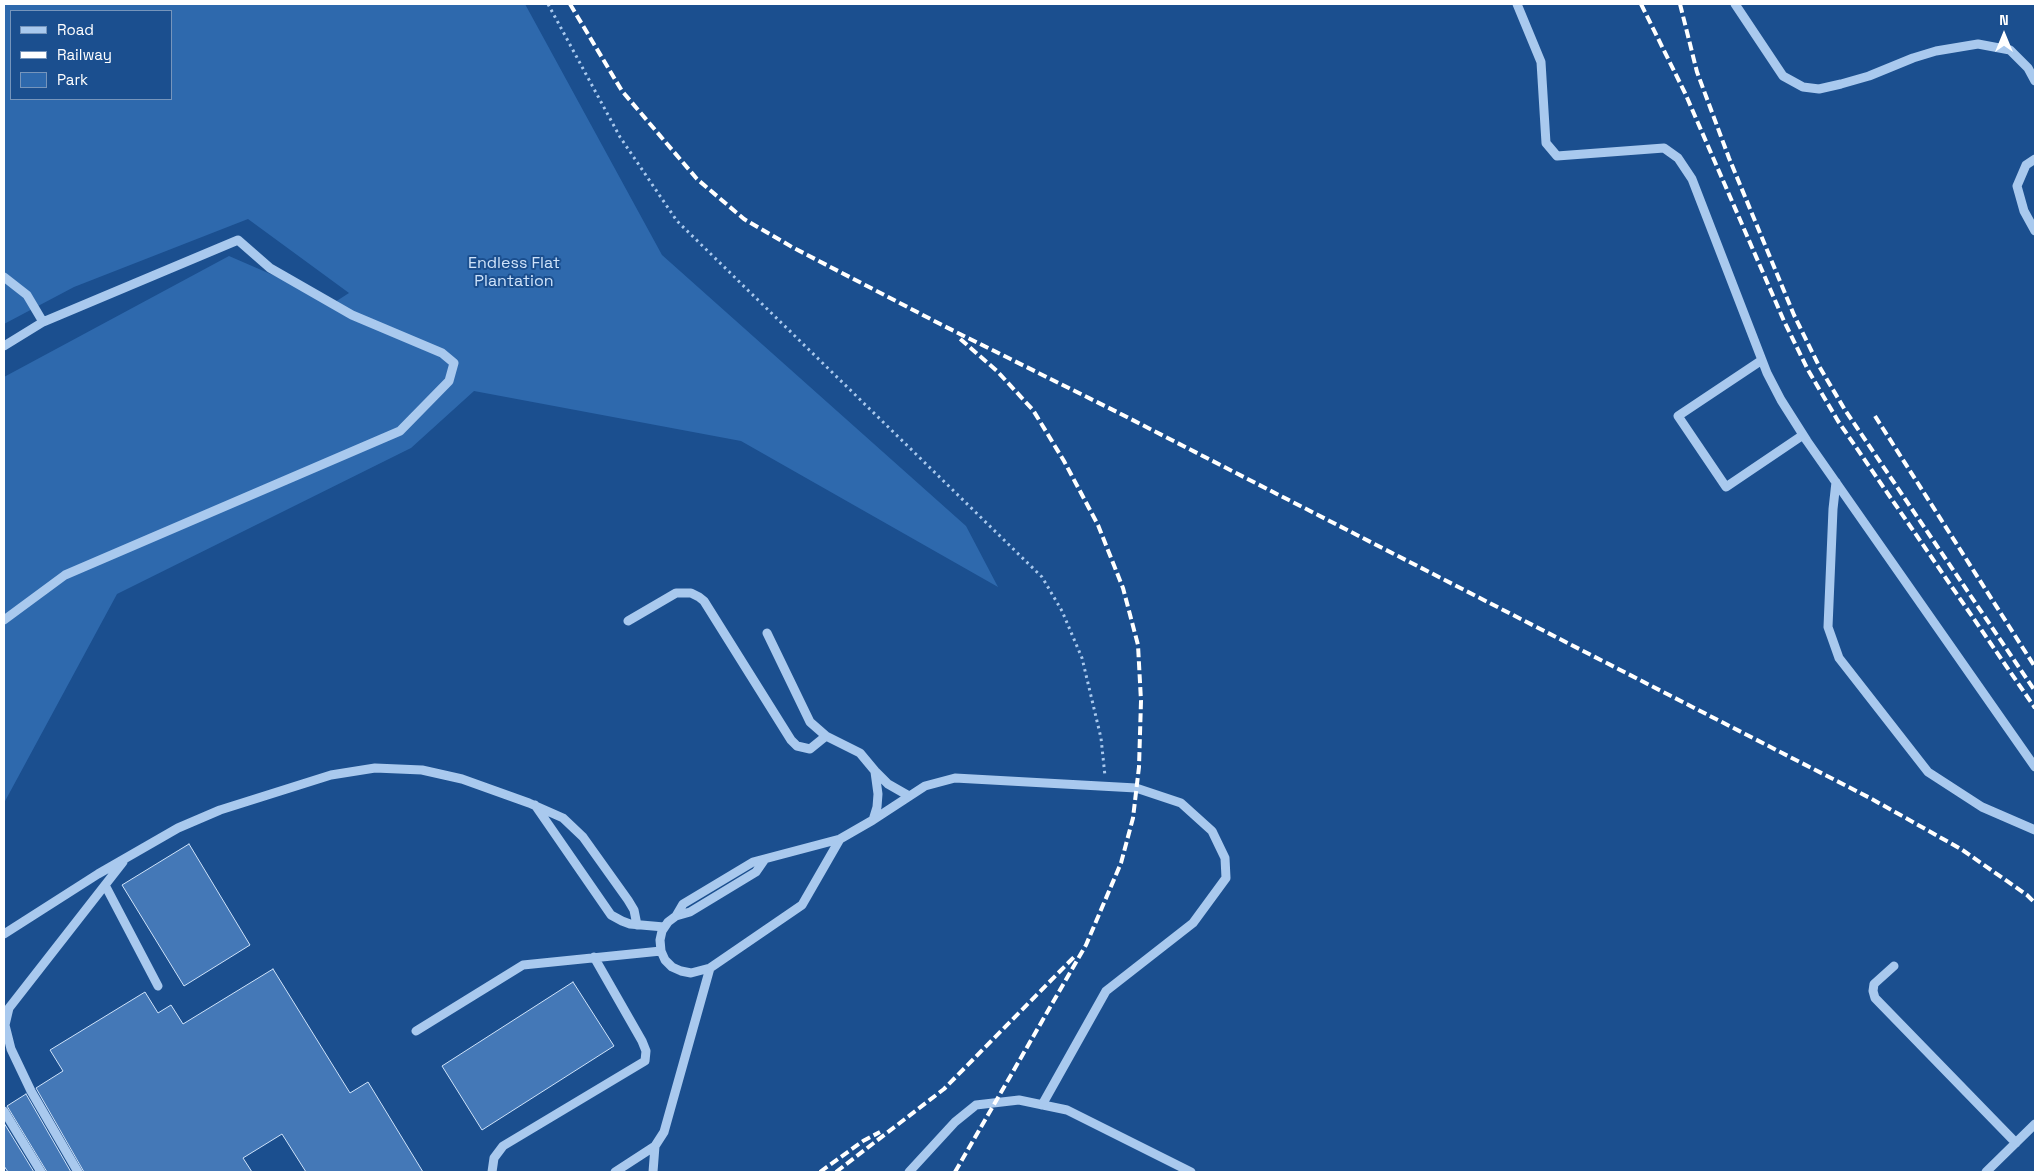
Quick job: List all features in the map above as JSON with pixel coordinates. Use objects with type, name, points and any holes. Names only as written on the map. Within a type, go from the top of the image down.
[{"type":"lane","points":[[1517,4],[1541,62],[1546,143],[1556,156],[1664,148],[1678,158],[1692,179],[1762,360],[1781,400],[2035,767]]},
{"type":"lane","points":[[1735,4],[1783,76],[1803,87],[1819,89],[1841,84],[1869,76],[1936,51],[1978,44],[2010,50],[2028,68],[2035,81]]},
{"type":"lane","points":[[2035,159],[2026,165],[2017,186],[2024,211],[2035,231]]},
{"type":"lane","points":[[4,346],[44,322],[238,240],[270,268],[344,310],[442,353],[454,363],[449,381],[400,431],[65,575],[4,620]]},
{"type":"lane","points":[[4,277],[27,295],[44,322]]},
{"type":"lane","points":[[1762,360],[1678,416],[1726,487],[1804,435]]},
{"type":"lane","points":[[1836,482],[1832,509],[1828,628],[1839,658],[1928,772],[1982,807],[2035,830]]},
{"type":"lane","points":[[628,621],[676,593],[691,592],[699,596],[704,601],[791,740],[797,746],[810,749],[826,736]]},
{"type":"lane","points":[[767,632],[810,722],[826,736],[860,753],[875,771],[898,791],[909,796]]},
{"type":"lane","points":[[4,933],[178,828],[220,810],[331,775],[375,768],[422,770],[462,779],[535,805],[562,818],[583,837],[631,905],[637,918],[637,925]]},
{"type":"lane","points":[[873,820],[878,794],[875,771]]},
{"type":"lane","points":[[840,839],[802,905],[710,968],[691,973],[672,967],[665,960],[661,951],[660,940],[664,927],[676,916],[683,904],[753,862],[840,839],[925,786],[954,778],[1136,788],[1181,803],[1212,831],[1226,858],[1226,878],[1193,923],[1106,991],[1042,1105]]},
{"type":"lane","points":[[535,805],[608,911],[622,922],[664,927]]},
{"type":"lane","points":[[78,1172],[31,1091],[11,1049],[5,1025],[9,1008],[126,858]]},
{"type":"lane","points":[[105,884],[158,986]]},
{"type":"lane","points":[[416,1031],[523,965],[661,951]]},
{"type":"lane","points":[[492,1172],[494,1158],[503,1146],[645,1061],[646,1051],[642,1041],[594,957]]},
{"type":"lane","points":[[1894,966],[1874,984],[1873,991],[1876,998],[2016,1142]]},
{"type":"lane","points":[[615,1172],[655,1146],[664,1132],[710,968]]},
{"type":"lane","points":[[909,1172],[955,1122],[976,1105],[1019,1100],[1067,1110],[1190,1172]]},
{"type":"lane","points":[[4,1111],[41,1172]]},
{"type":"lane","points":[[1990,1171],[2035,1124]]},
{"type":"lane","points":[[653,1172],[655,1146]]},
{"type":"path","points":[[548,4],[620,137],[677,221],[1042,577],[1062,611],[1082,658],[1101,738],[1107,786]]},
{"type":"green space","name":"Endless Flat Plantation","points":[[4,4],[525,4],[662,255],[966,526],[998,587],[741,441],[474,391],[411,448],[117,594],[4,803],[4,377],[229,256],[335,302],[349,293],[248,219],[74,287],[4,324]]},
{"type":"building","points":[[189,844],[250,945],[184,986],[122,885]]},
{"type":"building","points":[[273,969],[350,1093],[368,1082],[423,1172],[306,1172],[282,1134],[243,1158],[252,1172],[84,1172],[36,1088],[63,1071],[50,1050],[145,992],[158,1013],[171,1005],[183,1024]]},
{"type":"building","points":[[573,982],[614,1046],[482,1130],[442,1066]]},
{"type":"building","points":[[26,1094],[71,1172],[47,1172],[7,1106]]},
{"type":"building","points":[[4,1123],[34,1172],[8,1172],[4,1166]]},
{"type":"railway","points":[[570,4],[622,91],[697,179],[744,219],[792,247],[944,326],[1119,413],[1870,798],[1961,849],[2027,895],[2035,903]]},
{"type":"railway","points":[[1641,4],[1685,93],[1784,321],[1808,370],[1838,421],[2035,708]]},
{"type":"railway","points":[[1680,4],[1697,72],[1729,158],[1794,315],[1819,366],[1845,410],[2035,691]]},
{"type":"railway","points":[[955,1172],[1086,945],[1121,863],[1133,818],[1139,767],[1141,701],[1138,645],[1123,588],[1098,525],[1064,461],[1033,410],[997,371],[958,337]]},
{"type":"railway","points":[[1875,416],[2035,667]]},
{"type":"railway","points":[[836,1172],[944,1089],[1074,957]]},
{"type":"railway","points":[[820,1172],[863,1141],[880,1132]]}]
